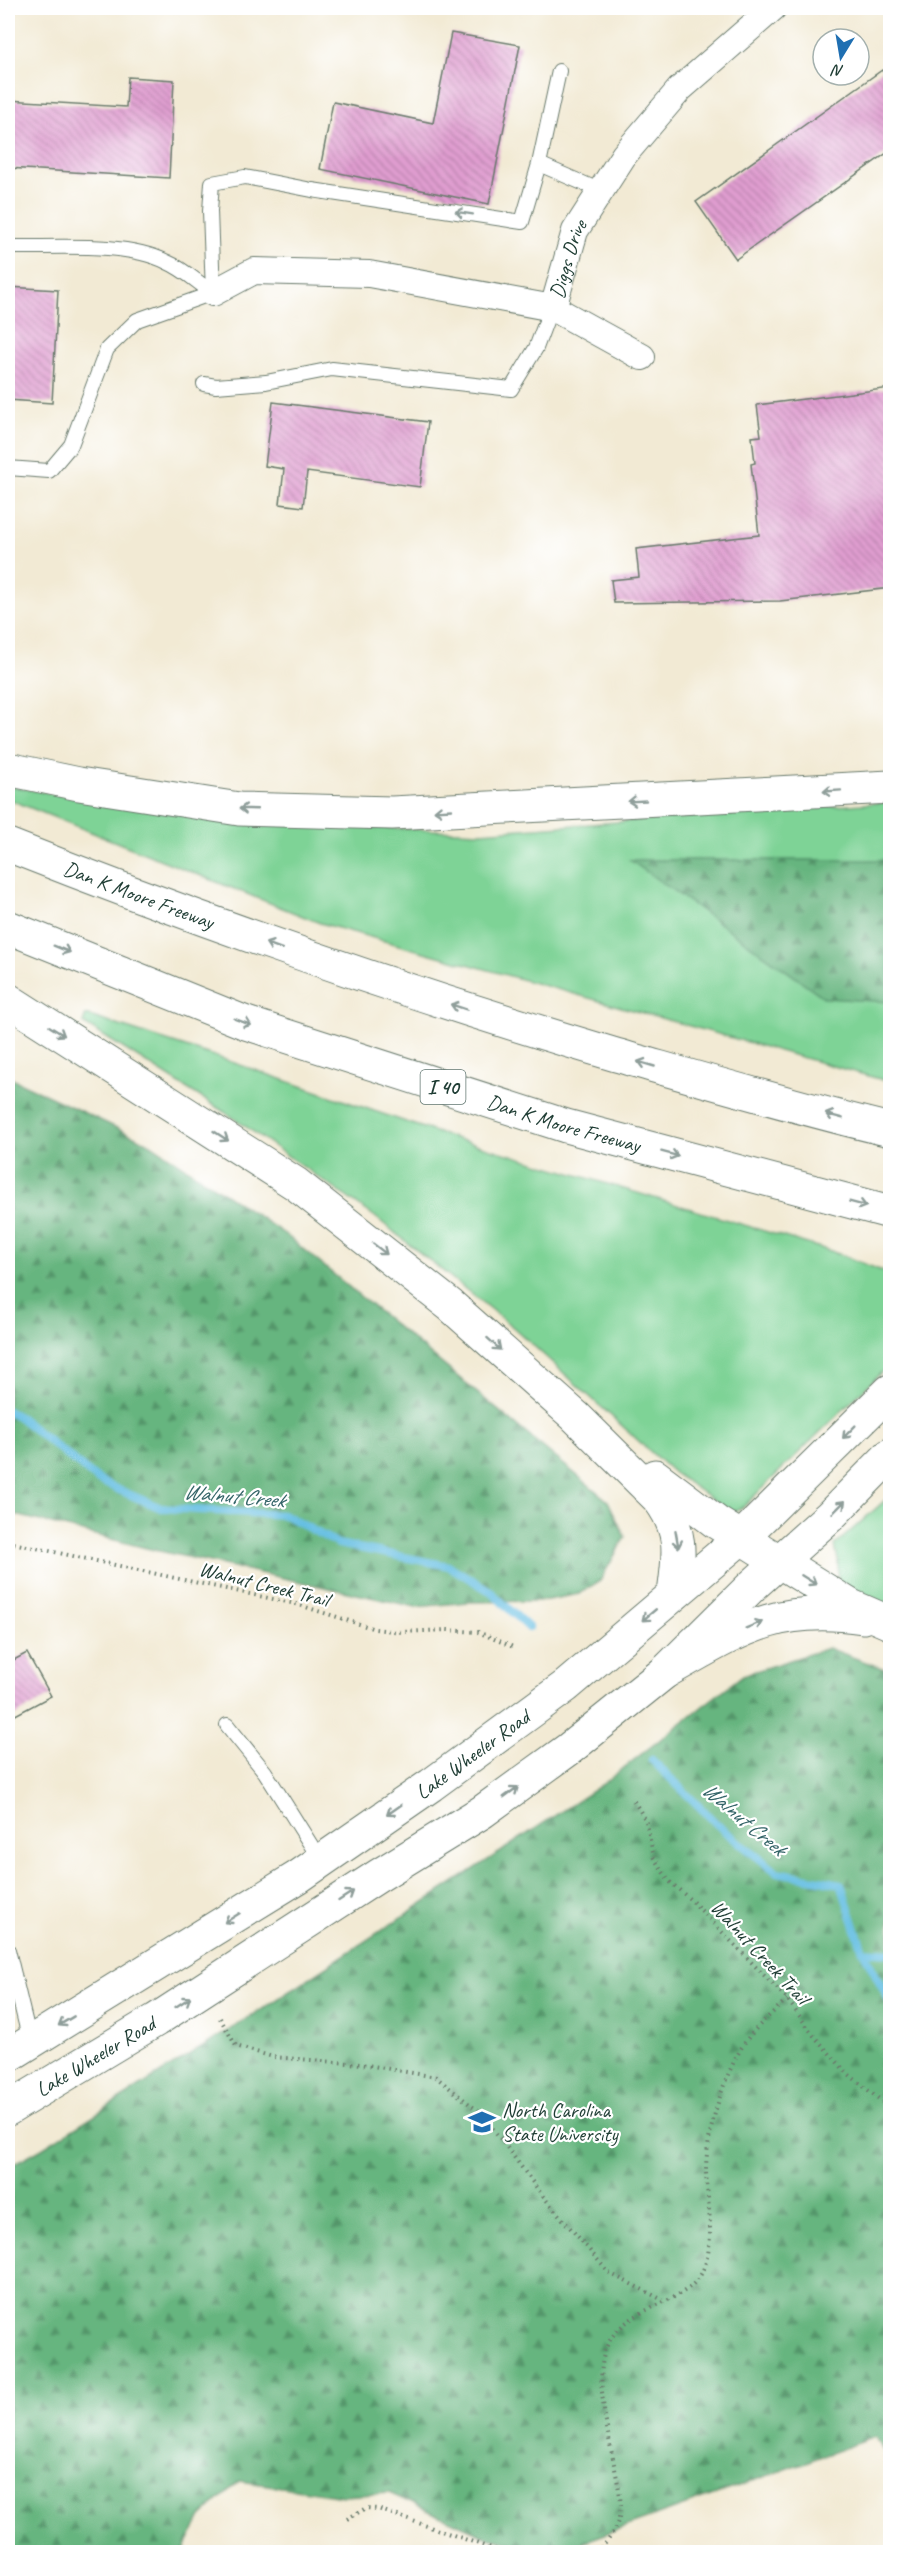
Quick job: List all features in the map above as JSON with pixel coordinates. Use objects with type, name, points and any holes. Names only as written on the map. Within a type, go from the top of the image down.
[{"type":"main road","points":[[8,769],[79,784],[239,809],[380,813],[891,787]]},
{"type":"main road","name":"Dan K Moore Freeway","points":[[8,845],[159,905],[392,986],[666,1069],[891,1130]]},
{"type":"main road","name":"Dan K Moore Freeway","points":[[8,927],[246,1023],[279,1034],[566,1126],[891,1212]]},
{"type":"main road","points":[[8,1000],[296,1184],[450,1305],[574,1416],[659,1499],[671,1514],[680,1547],[674,1594]]},
{"type":"main road","name":"Lake Wheeler Road","points":[[19,2050],[321,1861],[431,1785],[566,1686],[742,1537],[891,1391]]},
{"type":"main road","points":[[574,1416],[717,1522],[851,1606],[885,1621]]},
{"type":"main road","name":"Lake Wheeler Road","points":[[8,2109],[156,2020],[378,1876],[482,1812],[569,1749],[665,1672],[891,1455]]},
{"type":"main road","points":[[665,1672],[738,1632],[770,1619],[815,1612],[885,1621]]},
{"type":"street","name":"Diggs Drive","points":[[213,293],[254,271],[369,274],[552,308],[575,231],[624,155],[680,89],[773,8]]},
{"type":"street","points":[[552,308],[642,357]]},
{"type":"lane","points":[[213,293],[210,211],[212,183],[245,177],[312,190],[522,222],[539,164],[559,71]]},
{"type":"lane","points":[[539,164],[601,191]]},
{"type":"lane","points":[[8,247],[121,249],[153,256],[170,262],[213,293]]},
{"type":"lane","points":[[8,468],[49,471],[71,445],[107,350],[137,320],[213,293]]},
{"type":"lane","points":[[204,384],[216,386],[266,382],[332,369],[511,389],[536,348],[552,308]]},
{"type":"lane","points":[[227,1725],[265,1772],[321,1861]]},
{"type":"lane","points":[[8,1950],[19,2050]]},
{"type":"path","name":"Walnut Creek Trail","points":[[8,1542],[296,1604],[375,1629],[401,1632],[447,1630],[478,1632],[513,1647]]},
{"type":"path","name":"Walnut Creek Trail","points":[[634,1801],[646,1821],[654,1858],[659,1869],[787,1999],[814,2036],[846,2072],[891,2108]]},
{"type":"path","points":[[596,2553],[614,2534],[620,2520],[621,2505],[601,2381],[606,2348],[626,2323],[663,2300],[685,2291],[694,2283],[707,2259],[710,2242],[706,2168],[709,2141],[720,2099],[733,2065],[748,2038],[787,1999]]},
{"type":"path","points":[[220,2018],[236,2046],[273,2057],[361,2064],[436,2077],[483,2115],[543,2195],[609,2273],[663,2300]]},
{"type":"path","points":[[347,2518],[366,2508],[378,2509],[502,2553]]},
{"type":"green space","points":[[8,786],[243,822],[480,832],[890,802],[890,1082],[320,923],[8,799]]},
{"type":"green space","points":[[630,860],[890,860],[890,1002],[825,998]]},
{"type":"green space","points":[[86,1015],[214,1056],[441,1134],[834,1252],[890,1274],[890,1364],[743,1507],[731,1512],[674,1473],[514,1328],[374,1216],[229,1115],[83,1023]]},
{"type":"green space","points":[[8,1077],[151,1144],[286,1235],[608,1501],[625,1537],[600,1581],[579,1594],[542,1601],[468,1602],[416,1607],[150,1549],[8,1513]]},
{"type":"green space","points":[[890,1496],[890,1608],[838,1581],[835,1545]]},
{"type":"green space","name":"North Carolina State University","points":[[828,1648],[890,1671],[890,2459],[875,2437],[555,2552],[487,2537],[389,2493],[344,2496],[240,2481],[201,2517],[183,2552],[8,2552],[8,2167],[258,2012],[603,1784],[743,1675]]},
{"type":"building","points":[[451,33],[520,45],[489,204],[320,169],[333,102],[433,123]]},
{"type":"building","points":[[882,70],[891,83],[891,150],[736,259],[696,202],[858,87],[871,87],[871,78]]},
{"type":"building","points":[[128,77],[174,80],[169,178],[8,168],[8,100],[126,107]]},
{"type":"building","points":[[8,287],[58,290],[52,403],[8,400]]},
{"type":"building","points":[[891,388],[891,588],[780,601],[614,603],[611,580],[639,577],[636,549],[759,535],[751,464],[755,463],[752,437],[761,436],[757,405]]},
{"type":"building","points":[[273,402],[428,422],[420,487],[307,472],[303,507],[280,504],[284,469],[265,466]]},
{"type":"building","points":[[27,1653],[51,1696],[8,1719],[8,1663]]},
{"type":"waterway","name":"Walnut Creek","points":[[8,1411],[19,1417],[98,1480],[161,1508],[285,1515],[338,1544],[449,1566],[490,1591],[529,1628]]},
{"type":"waterway","name":"Walnut Creek","points":[[652,1760],[723,1830],[777,1872],[841,1884],[863,1951],[890,2002]]},
{"type":"waterway","points":[[863,1951],[890,1953]]},
{"type":"place","name":"North Carolina State University","points":[[482,2122]]}]
